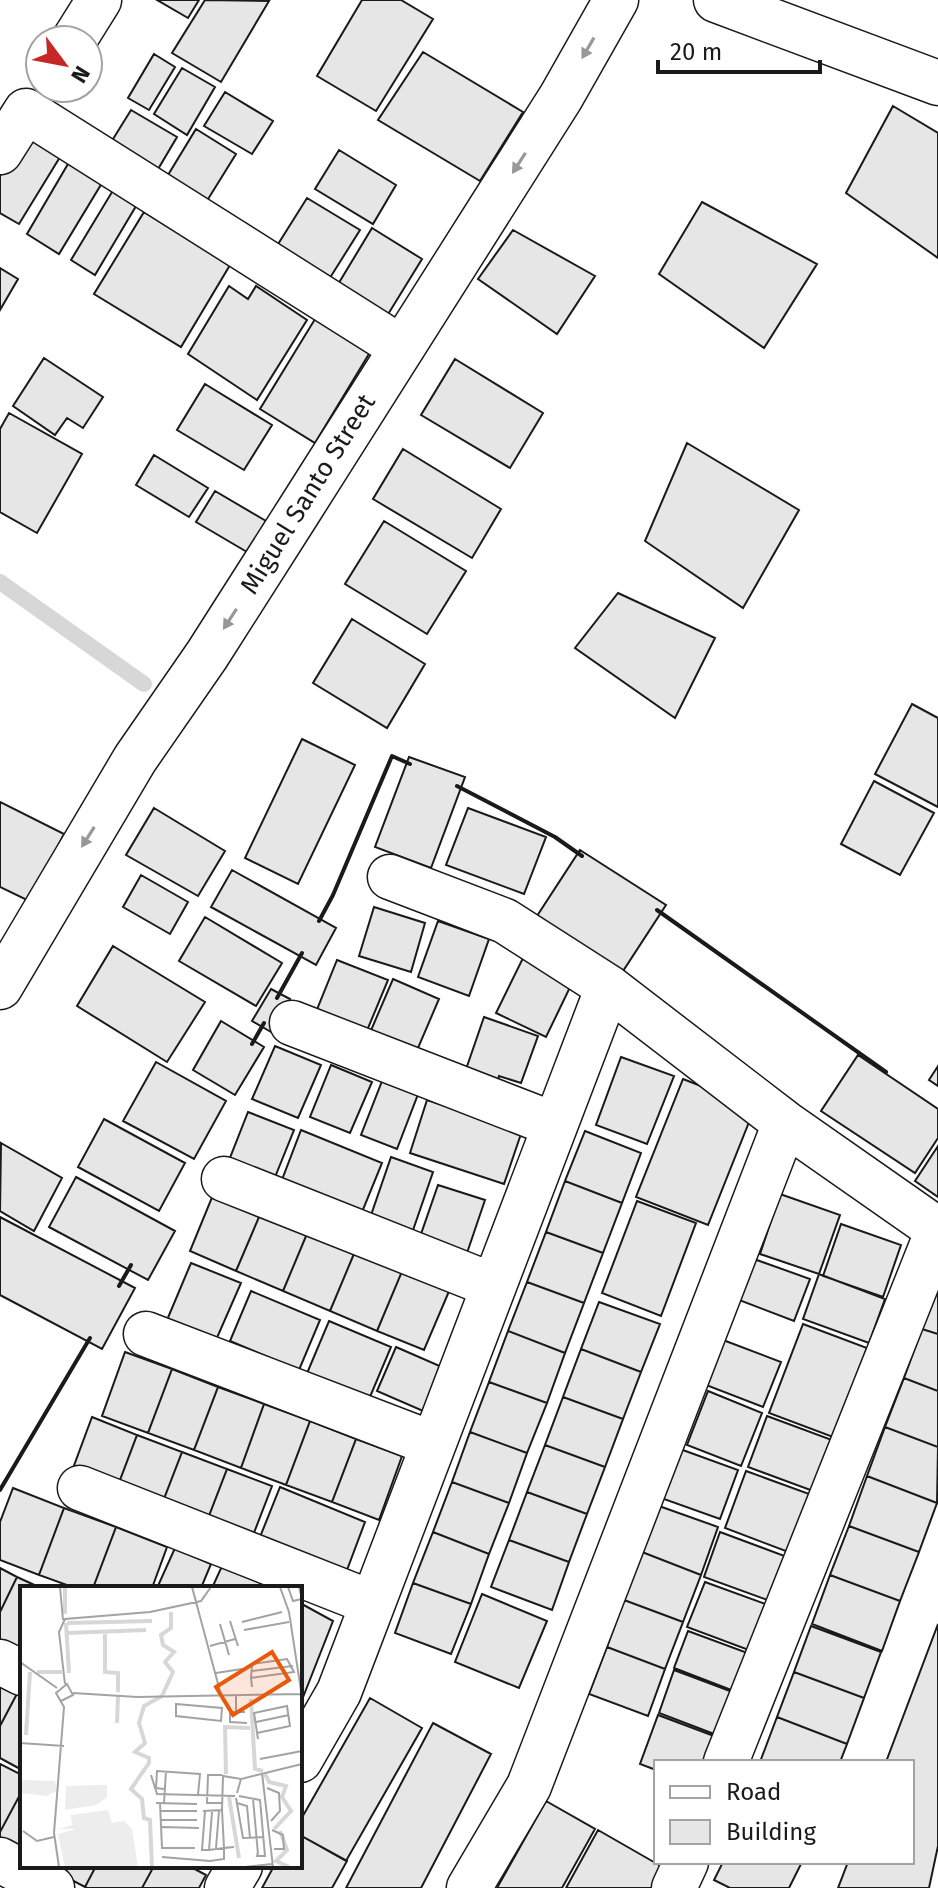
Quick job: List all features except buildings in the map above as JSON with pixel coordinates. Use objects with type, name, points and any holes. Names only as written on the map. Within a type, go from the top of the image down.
[{"type":"street","points":[[84,24],[99,0]]},
{"type":"street","name":"Miguel Santo Street","points":[[0,987],[135,759],[207,655],[561,97],[616,0]]},
{"type":"street","points":[[716,0],[938,83]]},
{"type":"street","points":[[0,152],[31,104]]},
{"type":"street","points":[[40,104],[400,347]]},
{"type":"street","points":[[390,877],[505,921],[608,987],[785,1123],[938,1230],[727,1760]]},
{"type":"street","points":[[302,1757],[339,1692],[608,987]]},
{"type":"street","points":[[292,1023],[555,1125]]},
{"type":"street","points":[[469,1888],[529,1786],[785,1123]]},
{"type":"street","points":[[224,1179],[494,1286]]},
{"type":"street","points":[[146,1334],[433,1444]]},
{"type":"street","points":[[80,1488],[372,1603]]},
{"type":"street","points":[[0,1662],[20,1672]]},
{"type":"street","points":[[0,1860],[52,1888]]},
{"type":"street","points":[[674,1888],[685,1864]]},
{"type":"street","points":[[227,1888],[239,1868]]},
{"type":"waterway","points":[[0,582],[144,684]]},
{"type":"wall","points":[[319,921],[392,756],[410,764]]},
{"type":"wall","points":[[457,786],[555,837],[582,856]]},
{"type":"wall","points":[[657,910],[886,1072]]},
{"type":"wall","points":[[277,998],[302,953]]},
{"type":"wall","points":[[252,1044],[264,1023]]},
{"type":"wall","points":[[119,1286],[131,1265]]},
{"type":"wall","points":[[0,1490],[90,1338]]}]
